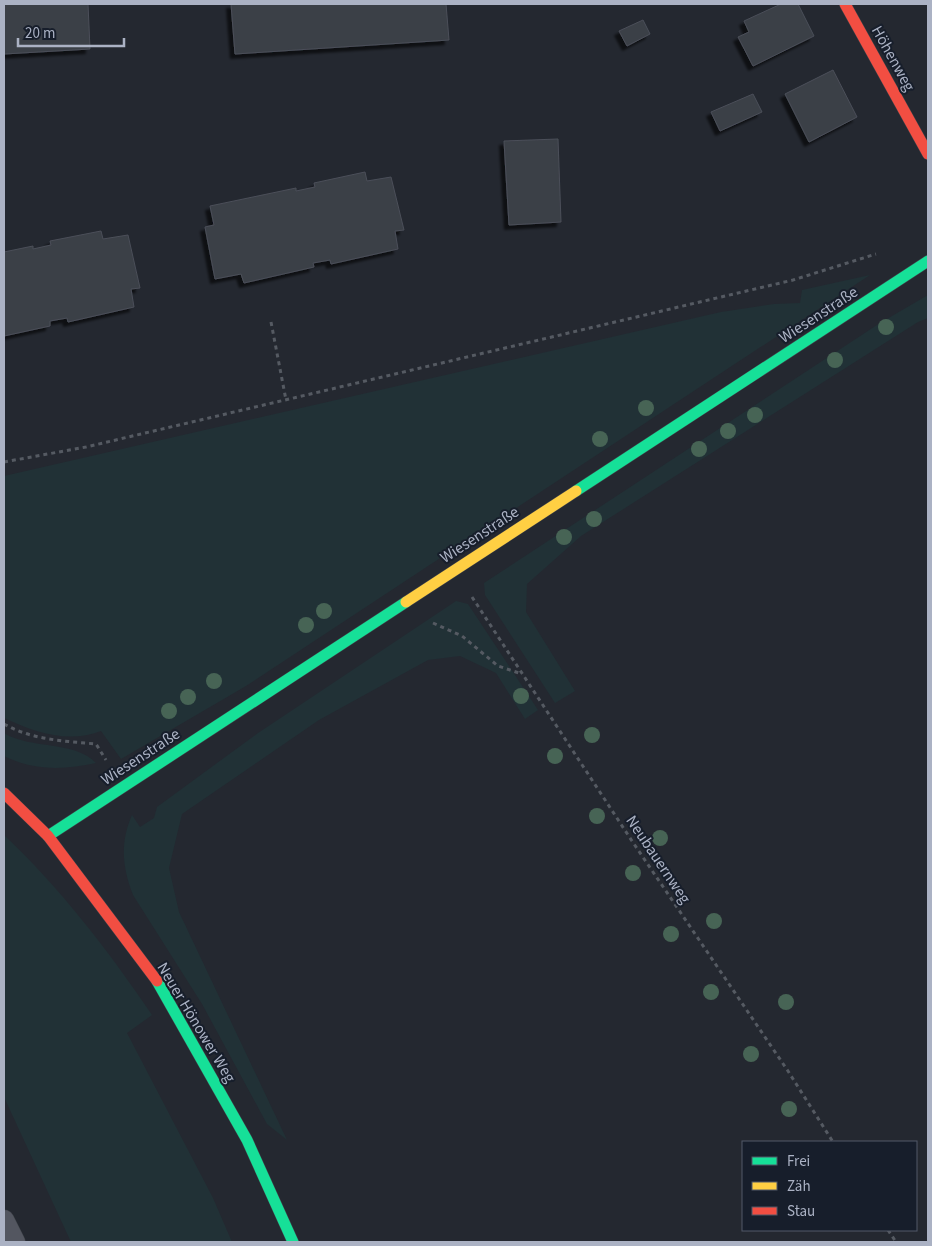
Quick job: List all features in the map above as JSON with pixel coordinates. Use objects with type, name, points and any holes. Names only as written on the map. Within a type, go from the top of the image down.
[{"type":"street","name":"Höhenweg","points":[[845,4],[928,154]]},
{"type":"street","name":"Wiesenstraße","points":[[48,836],[928,261]]},
{"type":"street","name":"Neuer Hönower Weg","points":[[4,793],[48,836],[163,990],[247,1140],[293,1242]]},
{"type":"lane","points":[[4,1220],[14,1242]]},
{"type":"path","points":[[4,462],[86,447],[794,280],[883,252]]},
{"type":"path","points":[[271,322],[286,400]]},
{"type":"path","name":"Neubauernweg","points":[[471,596],[632,841],[788,1071],[832,1141]]},
{"type":"path","points":[[428,622],[462,636],[498,666],[523,675]]},
{"type":"path","points":[[4,724],[19,732],[50,740],[96,744],[108,762]]},
{"type":"path","points":[[889,1231],[896,1242]]},
{"type":"shaded area","points":[[870,275],[246,686],[121,759],[101,731],[89,735],[51,735],[27,728],[4,718],[4,476],[721,312],[774,304],[800,303],[802,290]]},
{"type":"shaded area","points":[[928,295],[928,318],[918,322],[581,536],[527,584],[526,612],[575,691],[555,703],[485,595],[484,583],[880,323]]},
{"type":"shaded area","points":[[456,601],[468,604],[538,710],[525,719],[496,673],[460,656],[428,660],[319,720],[182,814],[169,868],[179,912],[287,1140],[267,1124],[202,1004],[133,895],[129,885],[124,855],[128,825],[132,815],[140,827],[154,818],[157,807],[258,733]]},
{"type":"shaded area","points":[[4,733],[27,742],[76,751],[96,763],[49,768],[15,761],[4,756]]},
{"type":"shaded area","points":[[4,835],[45,877],[83,921],[152,1015],[127,1033],[213,1198],[232,1242],[71,1242],[4,1097]]},
{"type":"building","points":[[4,4],[88,4],[90,49],[4,54]]},
{"type":"building","points":[[231,4],[446,4],[449,40],[235,54]]},
{"type":"building","points":[[781,4],[798,4],[814,36],[753,66],[738,37],[749,32],[744,21]]},
{"type":"building","points":[[643,20],[650,34],[627,46],[619,31]]},
{"type":"building","points":[[833,70],[857,117],[809,142],[785,94]]},
{"type":"building","points":[[753,94],[762,112],[720,131],[711,112]]},
{"type":"building","points":[[558,139],[561,222],[509,225],[504,141]]},
{"type":"building","points":[[365,172],[367,181],[391,177],[404,230],[395,231],[398,249],[331,264],[330,260],[313,263],[314,267],[244,283],[241,274],[215,279],[205,227],[214,225],[210,206],[296,188],[296,191],[315,187],[314,183]]},
{"type":"building","points":[[101,231],[103,239],[128,235],[140,288],[131,289],[134,307],[68,322],[67,318],[50,321],[50,326],[4,336],[4,252],[33,246],[33,249],[51,245],[50,241]]},
{"type":"traffic: fast","points":[[576,491],[928,261]]},
{"type":"traffic: fast","points":[[48,836],[406,602]]},
{"type":"traffic: fast","points":[[157,981],[247,1140],[293,1242]]},
{"type":"traffic: slow","points":[[406,602],[576,491]]},
{"type":"traffic: jam","points":[[845,4],[928,154]]},
{"type":"traffic: jam","points":[[4,793],[48,836],[157,981]]}]
